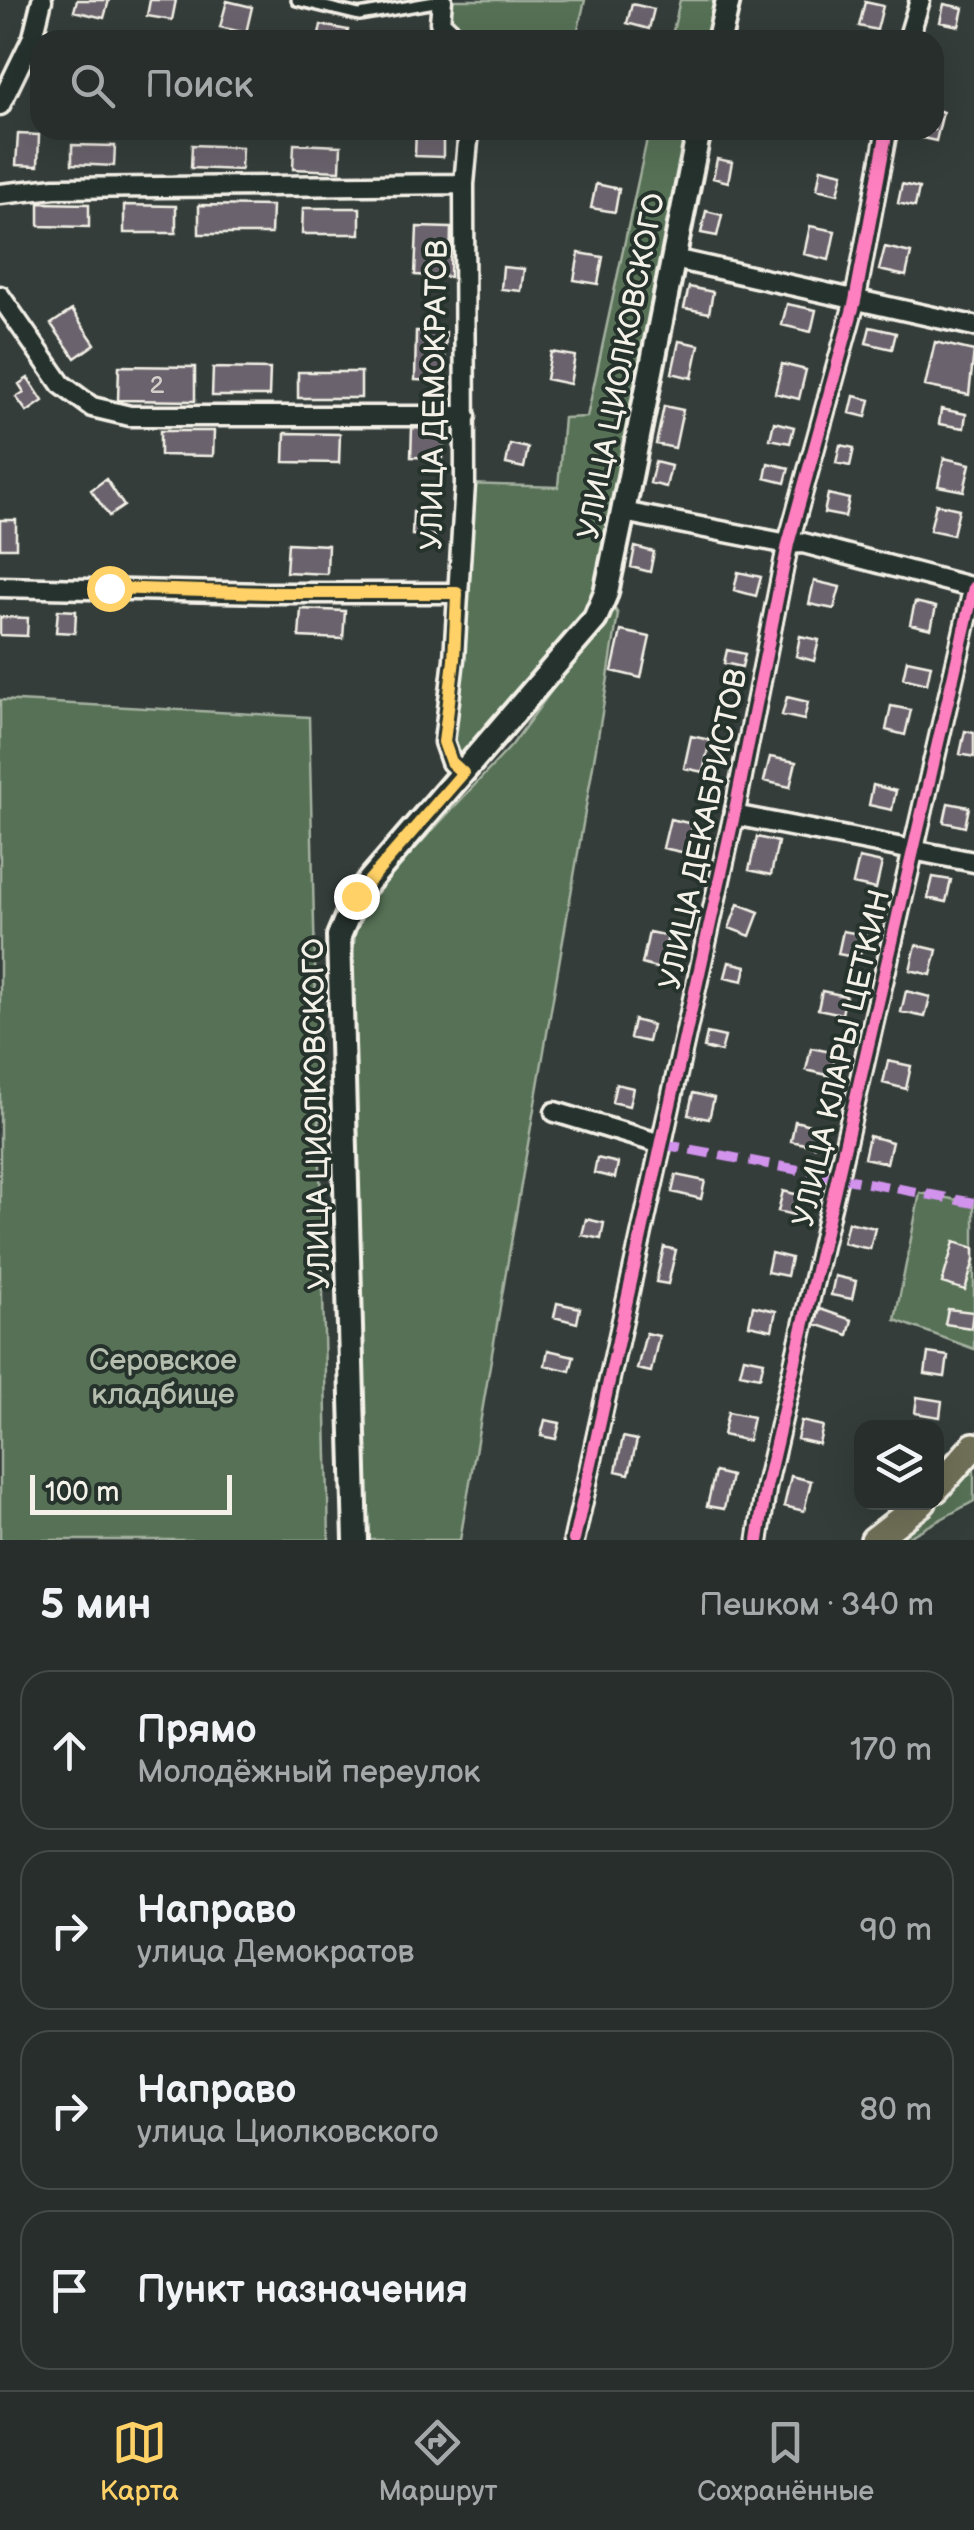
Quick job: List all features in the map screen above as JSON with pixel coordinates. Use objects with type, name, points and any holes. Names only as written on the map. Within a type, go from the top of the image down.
[{"type":"main road","points":[[720,30],[728,0]]},
{"type":"main road","name":"УЛИЦА ЦИОЛКОВСКОГО","points":[[356,1540],[339,936],[356,896],[595,619],[606,593],[697,140]]},
{"type":"main road","points":[[944,1480],[974,1446]]},
{"type":"main road","points":[[874,1540],[913,1510]]},
{"type":"street","points":[[36,30],[42,0]]},
{"type":"street","points":[[442,0],[440,22],[448,30]]},
{"type":"street","points":[[911,30],[920,0]]},
{"type":"street","points":[[0,106],[30,45]]},
{"type":"street","name":"УЛИЦА ДЕМОКРАТОВ","points":[[463,773],[451,762],[444,742],[454,660],[466,416],[464,184],[468,140]]},
{"type":"street","name":"УЛИЦА ДЕКАБРИСТОВ","points":[[574,1540],[734,815],[788,544],[854,301],[885,140]]},
{"type":"street","points":[[0,194],[55,188],[464,184]]},
{"type":"street","points":[[674,259],[974,326]]},
{"type":"street","points":[[0,296],[61,384],[92,406],[130,416],[466,416]]},
{"type":"street","points":[[623,512],[788,544],[803,543],[974,587]]},
{"type":"street","points":[[0,587],[457,593]]},
{"type":"street","name":"УЛИЦА КЛАРЫ ЦЕТКИН","points":[[758,1540],[766,1487],[974,587]]},
{"type":"street","points":[[734,815],[974,862]]},
{"type":"street","points":[[555,1112],[661,1144]]},
{"type":"lane","points":[[296,0],[359,15],[442,0]]},
{"type":"green space","points":[[452,0],[585,0],[578,30],[455,30],[449,20]]},
{"type":"green space","points":[[680,0],[720,0],[712,30],[673,30]]},
{"type":"green space","points":[[647,140],[697,140],[606,593],[463,773],[451,762],[465,484],[558,487],[564,418],[587,417]]},
{"type":"green space","points":[[613,606],[618,614],[607,684],[460,1540],[366,1540],[350,977],[358,910],[512,745]]},
{"type":"green space","name":"Серовское кладбище","points":[[0,700],[309,717],[329,1540],[0,1540]]},
{"type":"green space","points":[[920,1193],[974,1203],[974,1349],[895,1320]]},
{"type":"green space","points":[[974,1446],[974,1501],[903,1540],[874,1540],[914,1510],[944,1510],[944,1481]]},
{"type":"building","points":[[77,0],[109,0],[104,18],[74,11]]},
{"type":"building","points":[[150,0],[176,0],[172,20],[147,16]]},
{"type":"building","points":[[227,1],[252,7],[247,30],[220,27]]},
{"type":"building","points":[[865,2],[883,6],[877,30],[859,26]]},
{"type":"building","points":[[632,4],[654,9],[649,29],[627,23]]},
{"type":"building","points":[[944,4],[963,8],[959,26],[940,22]]},
{"type":"building","points":[[321,25],[348,30],[320,30]]},
{"type":"building","points":[[18,134],[39,140],[38,166],[16,165]]},
{"type":"building","points":[[416,140],[443,140],[443,157],[415,156]]},
{"type":"building","points":[[294,144],[341,146],[340,171],[293,169]]},
{"type":"building","points":[[72,145],[115,146],[114,166],[72,164]]},
{"type":"building","points":[[192,145],[242,147],[241,170],[191,168]]},
{"type":"building","points":[[717,159],[732,162],[728,182],[713,178]]},
{"type":"building","points":[[821,168],[843,173],[838,194],[817,189]]},
{"type":"building","points":[[596,184],[619,189],[615,212],[591,208]]},
{"type":"building","points":[[902,184],[919,188],[915,207],[898,203]]},
{"type":"building","points":[[39,203],[89,204],[89,227],[39,226]]},
{"type":"building","points":[[124,205],[176,206],[176,233],[124,233]]},
{"type":"building","points":[[199,205],[272,206],[271,234],[199,234]]},
{"type":"building","points":[[303,208],[360,208],[360,234],[302,234]]},
{"type":"building","points":[[706,211],[722,215],[717,236],[701,233]]},
{"type":"building","points":[[810,226],[835,231],[829,260],[804,254]]},
{"type":"building","points":[[417,227],[451,228],[450,277],[415,275]]},
{"type":"building","points":[[885,247],[911,253],[906,276],[879,270]]},
{"type":"building","points":[[579,253],[603,257],[598,284],[574,280]]},
{"type":"building","points":[[503,267],[524,269],[521,291],[501,289]]},
{"type":"building","points":[[689,287],[713,292],[709,313],[684,308]]},
{"type":"building","points":[[787,304],[816,310],[811,332],[782,325]]},
{"type":"building","points":[[72,310],[95,344],[75,358],[51,324]]},
{"type":"building","points":[[870,327],[896,333],[892,349],[866,343]]},
{"type":"building","points":[[416,331],[446,332],[444,381],[415,380]]},
{"type":"building","points":[[679,341],[699,345],[692,378],[672,373]]},
{"type":"building","points":[[935,342],[974,351],[969,395],[925,386]]},
{"type":"building","points":[[551,352],[575,356],[570,384],[546,379]]},
{"type":"building","points":[[782,364],[806,370],[799,399],[775,393]]},
{"type":"building","points":[[119,366],[195,367],[195,401],[118,400]]},
{"type":"building","points":[[213,368],[270,369],[269,396],[212,396]]},
{"type":"building","points":[[298,372],[361,372],[361,398],[298,398]]},
{"type":"building","points":[[28,378],[43,401],[27,412],[16,397],[24,392],[19,384]]},
{"type":"building","points":[[854,396],[870,400],[866,417],[850,413]]},
{"type":"building","points":[[664,406],[683,410],[675,448],[656,444]]},
{"type":"building","points":[[941,409],[966,414],[964,428],[939,424]]},
{"type":"building","points":[[774,422],[794,427],[790,443],[770,439]]},
{"type":"building","points":[[412,428],[444,430],[443,458],[411,457]]},
{"type":"building","points":[[160,431],[214,431],[213,456],[160,455]]},
{"type":"building","points":[[285,433],[340,434],[339,463],[284,462]]},
{"type":"building","points":[[510,444],[528,448],[524,468],[506,464]]},
{"type":"building","points":[[840,445],[854,448],[850,466],[836,463]]},
{"type":"building","points":[[944,458],[970,464],[964,491],[938,486]]},
{"type":"building","points":[[655,462],[671,466],[666,487],[650,483]]},
{"type":"building","points":[[768,463],[789,468],[785,483],[765,478]]},
{"type":"building","points":[[106,479],[124,506],[109,516],[91,490]]},
{"type":"building","points":[[828,494],[849,499],[845,517],[824,513]]},
{"type":"building","points":[[936,504],[959,509],[953,535],[930,530]]},
{"type":"building","points":[[413,512],[437,513],[436,536],[412,535]]},
{"type":"building","points":[[0,520],[16,520],[16,548],[0,548]]},
{"type":"building","points":[[288,543],[328,545],[327,574],[286,572]]},
{"type":"building","points":[[635,547],[654,552],[650,572],[631,567]]},
{"type":"building","points":[[738,572],[761,577],[756,596],[734,590]]},
{"type":"building","points":[[814,581],[840,587],[834,609],[809,604]]},
{"type":"building","points":[[915,602],[936,607],[931,629],[910,624]]},
{"type":"building","points":[[301,609],[345,611],[343,639],[299,637]]},
{"type":"building","points":[[58,610],[76,611],[75,633],[56,632]]},
{"type":"building","points":[[0,617],[28,618],[27,636],[0,635]]},
{"type":"building","points":[[621,631],[650,637],[641,678],[612,671]]},
{"type":"building","points":[[800,636],[819,640],[814,661],[796,656]]},
{"type":"building","points":[[727,650],[745,654],[742,667],[724,663]]},
{"type":"building","points":[[907,660],[931,665],[927,684],[903,678]]},
{"type":"building","points":[[787,697],[808,702],[804,720],[782,715]]},
{"type":"building","points":[[891,706],[911,710],[905,735],[886,730]]},
{"type":"building","points":[[965,731],[974,733],[974,757],[960,754]]},
{"type":"building","points":[[691,736],[710,740],[703,772],[684,768]]},
{"type":"building","points":[[770,757],[796,762],[790,787],[764,781]]},
{"type":"building","points":[[873,785],[896,791],[892,810],[869,805]]},
{"type":"building","points":[[948,803],[969,807],[965,827],[944,822]]},
{"type":"building","points":[[670,819],[693,824],[686,853],[663,848]]},
{"type":"building","points":[[757,837],[778,842],[771,875],[749,870]]},
{"type":"building","points":[[859,858],[882,863],[876,889],[853,884]]},
{"type":"building","points":[[933,877],[951,880],[946,902],[928,898]]},
{"type":"building","points":[[738,904],[759,912],[750,936],[729,928]]},
{"type":"building","points":[[843,931],[865,935],[859,958],[838,954]]},
{"type":"building","points":[[649,932],[668,936],[660,969],[642,964]]},
{"type":"building","points":[[916,945],[937,950],[931,975],[910,970]]},
{"type":"building","points":[[729,962],[746,966],[743,981],[725,977]]},
{"type":"building","points":[[822,991],[846,996],[842,1014],[818,1009]]},
{"type":"building","points":[[906,991],[930,997],[925,1017],[901,1012]]},
{"type":"building","points":[[634,1020],[652,1025],[648,1042],[630,1038]]},
{"type":"building","points":[[707,1033],[725,1037],[721,1052],[704,1048]]},
{"type":"building","points":[[811,1048],[836,1053],[831,1076],[806,1070]]},
{"type":"building","points":[[888,1061],[911,1066],[906,1089],[883,1083]]},
{"type":"building","points":[[616,1084],[633,1088],[629,1106],[612,1102]]},
{"type":"building","points":[[693,1093],[714,1098],[709,1119],[688,1115]]},
{"type":"building","points":[[795,1121],[818,1127],[814,1146],[791,1141]]},
{"type":"building","points":[[869,1136],[892,1142],[887,1163],[864,1158]]},
{"type":"building","points":[[597,1158],[618,1163],[615,1178],[594,1173]]},
{"type":"building","points":[[676,1175],[705,1181],[701,1199],[672,1192]]},
{"type":"building","points":[[783,1191],[803,1196],[798,1216],[778,1211]]},
{"type":"building","points":[[586,1219],[604,1223],[601,1239],[582,1235]]},
{"type":"building","points":[[848,1222],[875,1228],[870,1249],[843,1243]]},
{"type":"building","points":[[954,1242],[974,1248],[965,1290],[942,1283]]},
{"type":"building","points":[[664,1247],[676,1250],[668,1284],[656,1282]]},
{"type":"building","points":[[771,1253],[791,1258],[787,1276],[767,1272]]},
{"type":"building","points":[[835,1276],[856,1281],[852,1299],[831,1295]]},
{"type":"building","points":[[557,1303],[580,1308],[577,1323],[554,1317]]},
{"type":"building","points":[[753,1306],[776,1311],[772,1330],[749,1325]]},
{"type":"building","points":[[820,1309],[852,1320],[848,1335],[815,1324]]},
{"type":"building","points":[[948,1309],[973,1312],[971,1328],[945,1324]]},
{"type":"building","points":[[646,1333],[659,1336],[651,1372],[637,1369]]},
{"type":"building","points":[[548,1350],[574,1356],[570,1371],[545,1365]]},
{"type":"building","points":[[928,1353],[948,1356],[945,1377],[925,1374]]},
{"type":"building","points":[[744,1357],[764,1361],[760,1377],[740,1373]]},
{"type":"building","points":[[917,1397],[942,1401],[940,1417],[915,1413]]},
{"type":"building","points":[[728,1412],[753,1417],[748,1441],[723,1435]]},
{"type":"building","points":[[545,1420],[560,1423],[556,1439],[541,1436]]},
{"type":"building","points":[[801,1421],[823,1426],[819,1444],[797,1439]]},
{"type":"building","points":[[623,1437],[637,1440],[629,1474],[616,1471]]},
{"type":"building","points":[[715,1472],[731,1476],[724,1509],[707,1506]]},
{"type":"building","points":[[791,1476],[811,1481],[804,1511],[784,1506]]},
{"type":"marked path","points":[[661,1144],[974,1203]]},
{"type":"cycle path","points":[[574,1540],[734,815],[788,544],[855,301],[885,140]]},
{"type":"cycle path","points":[[758,1540],[766,1487],[974,587]]},
{"type":"route","points":[[109,588],[457,593],[444,742],[451,762],[463,773],[356,896]]}]
